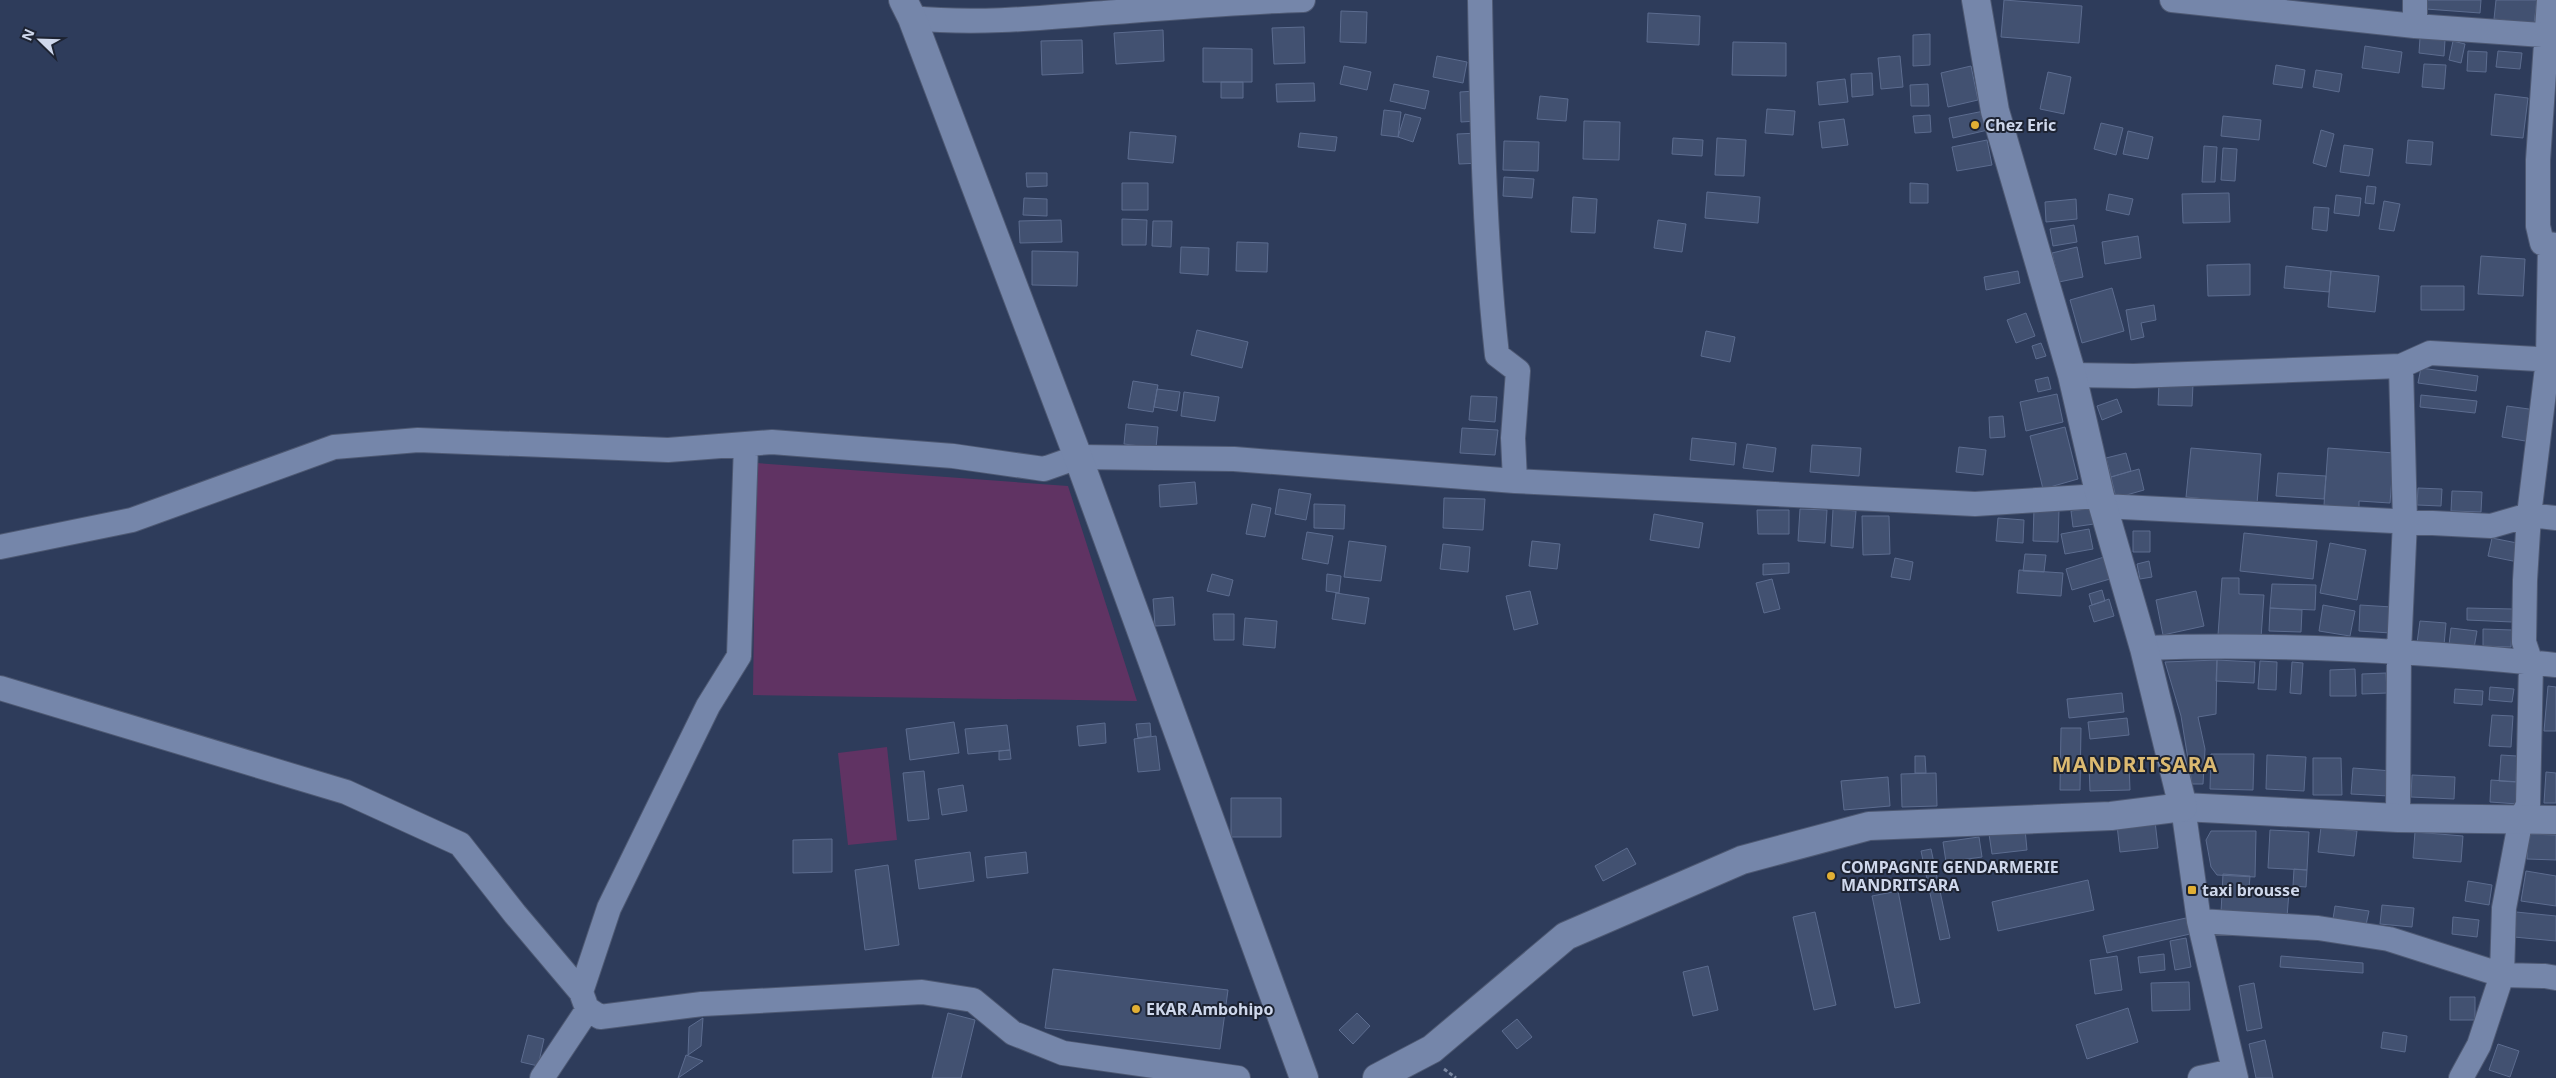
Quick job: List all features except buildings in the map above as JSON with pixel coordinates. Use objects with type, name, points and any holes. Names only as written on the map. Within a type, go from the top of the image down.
[{"type":"main road","points":[[1976,0],[1995,111],[2072,375],[2101,501],[2144,648],[2183,807]]},
{"type":"main road","points":[[908,9],[1078,457],[1304,1078]]},
{"type":"main road","points":[[1377,1078],[1432,1049],[1566,936],[1742,860],[1869,826],[2111,816],[2183,807],[2398,818],[2521,818],[2556,820]]},
{"type":"street","points":[[908,9],[950,22],[1017,20],[1249,2],[1303,0]]},
{"type":"street","points":[[1480,0],[1484,178],[1491,295],[1498,355],[1518,371],[1513,438],[1515,481]]},
{"type":"street","points":[[2172,0],[2415,26],[2552,35]]},
{"type":"street","points":[[2414,0],[2415,26]]},
{"type":"street","points":[[2460,1078],[2479,1045],[2502,975],[2504,908],[2521,818],[2528,805],[2531,663],[2524,642],[2525,580],[2529,515],[2552,360],[2553,244],[2542,243],[2538,226],[2538,160],[2552,35],[2549,0]]},
{"type":"street","points":[[2072,375],[2134,376],[2401,366],[2430,354],[2552,360]]},
{"type":"street","points":[[2398,818],[2399,651],[2405,521],[2401,366]]},
{"type":"street","points":[[0,547],[132,520],[334,447],[418,440],[668,450],[772,442],[953,456],[1044,469],[1078,457],[1234,459],[1515,481],[1975,504],[2101,501],[2491,526],[2529,515],[2556,518]]},
{"type":"street","points":[[542,1078],[584,1000],[609,908],[708,706],[739,656],[746,444]]},
{"type":"street","points":[[2144,648],[2208,645],[2399,651],[2556,665]]},
{"type":"street","points":[[0,688],[346,792],[460,844],[584,1000],[600,1017],[702,1004],[922,992],[973,1000],[1013,1033],[1063,1053],[1238,1078]]},
{"type":"street","points":[[2183,807],[2199,921],[2235,1074],[2200,1078]]},
{"type":"street","points":[[2199,921],[2318,928],[2389,939],[2502,975],[2556,978]]},
{"type":"shaded area","points":[[756,463],[1068,486],[1137,701],[753,695]]},
{"type":"shaded area","points":[[887,747],[897,840],[848,845],[838,753]]},
{"type":"place","name":"Chez Eric","points":[[1975,125]]},
{"type":"place","name":"COMPAGNIE GENDARMERIE MANDRITSARA","points":[[1831,876]]},
{"type":"place","name":"taxi brousse","points":[[2192,890]]},
{"type":"place","name":"EKAR Ambohipo","points":[[1136,1009]]},
{"type":"district","name":"MANDRITSARA","points":[[2135,764]]}]
